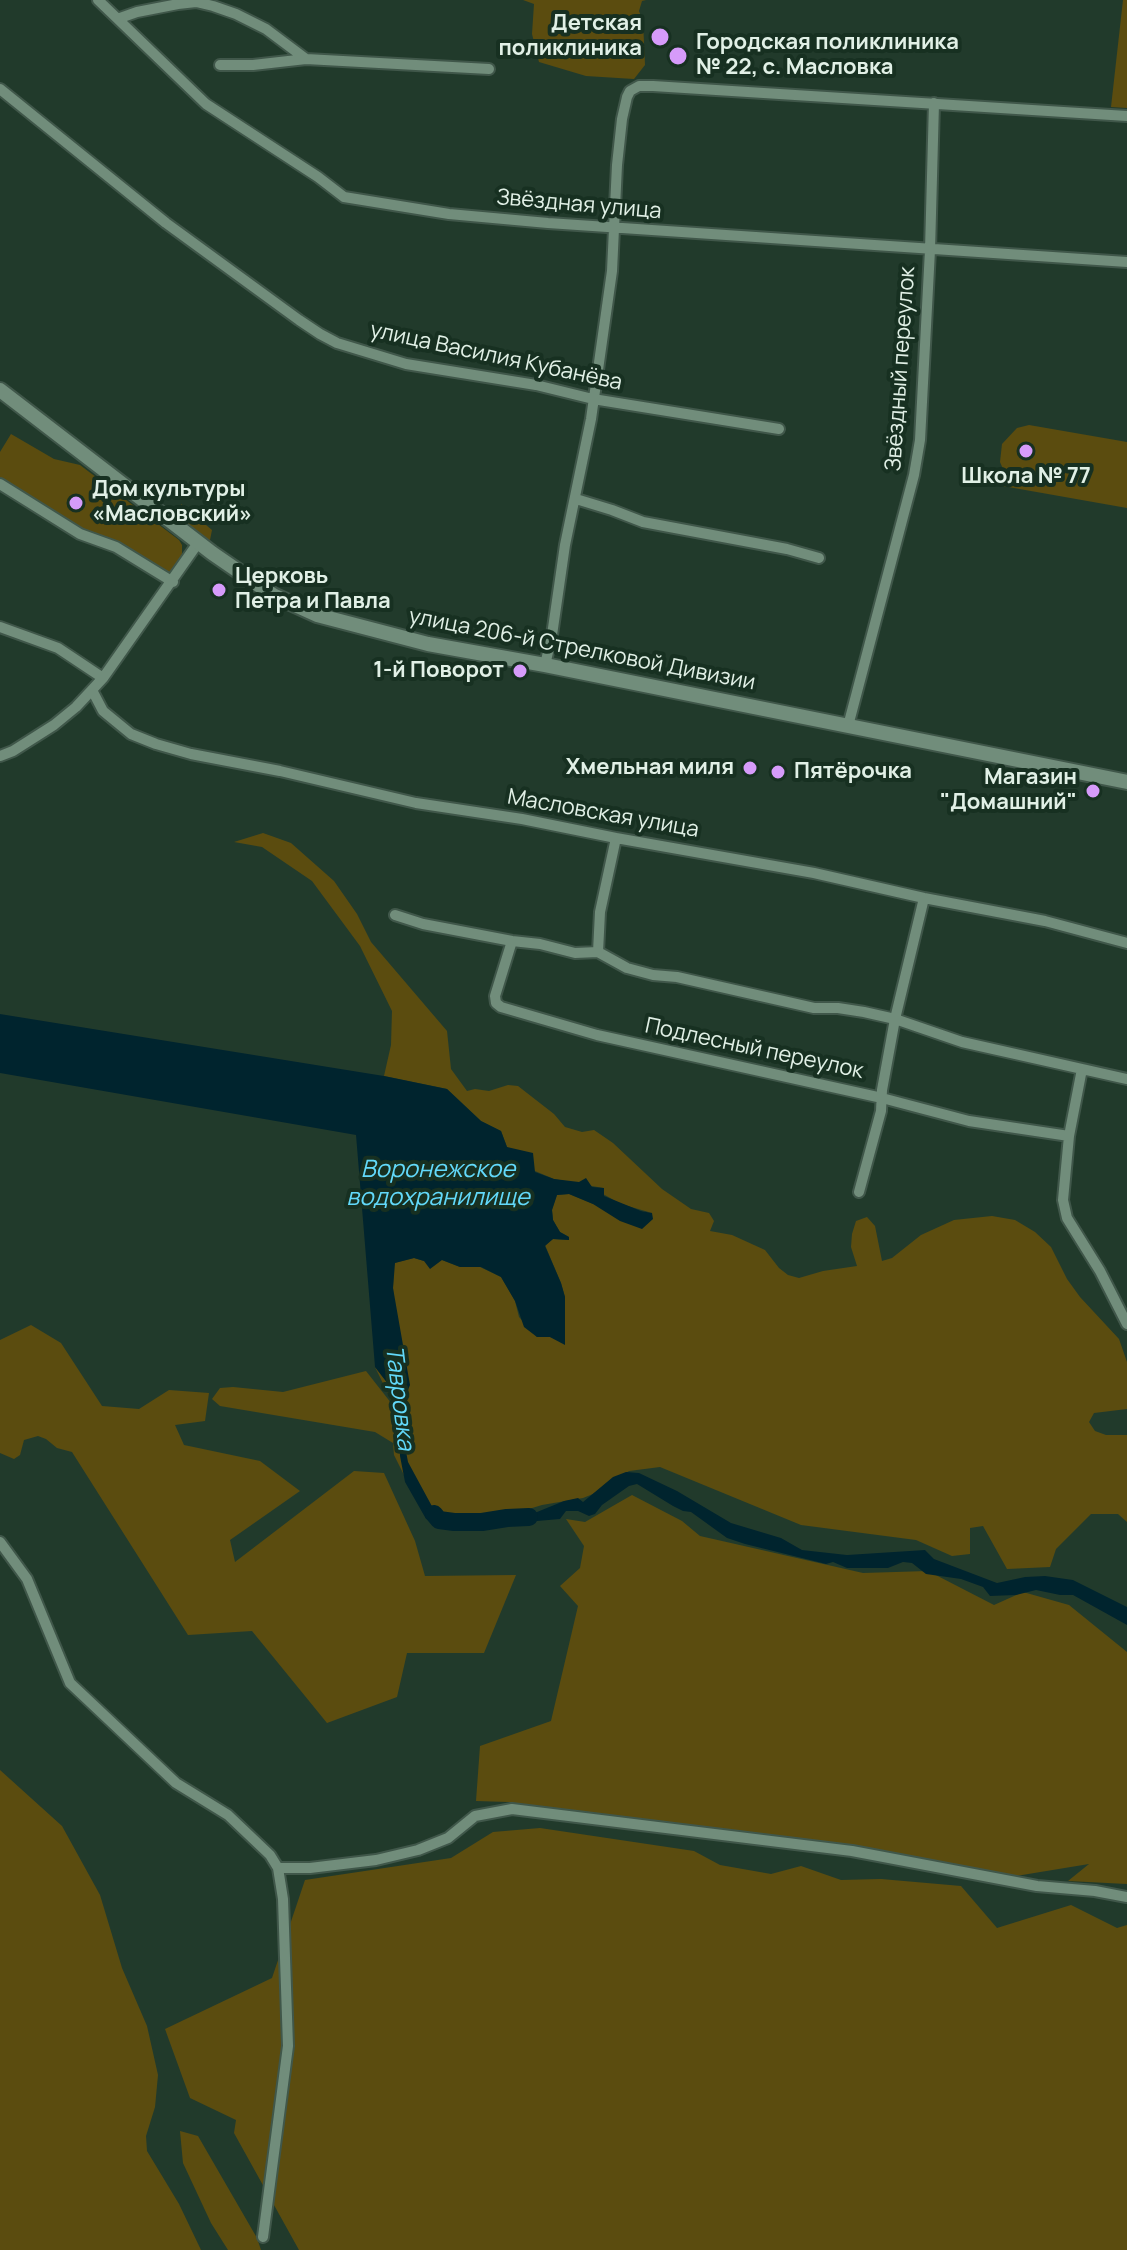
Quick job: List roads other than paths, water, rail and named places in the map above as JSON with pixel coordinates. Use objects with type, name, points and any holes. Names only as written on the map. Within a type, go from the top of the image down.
[{"type":"main road","name":"улица 206-й Стрелковой Дивизии","points":[[0,390],[198,543],[273,595],[317,615],[428,644],[1127,782]]},
{"type":"street","name":"Звёздная улица","points":[[98,0],[206,104],[344,197],[449,214],[730,237],[1127,262]]},
{"type":"street","points":[[120,18],[196,2],[236,14],[266,29],[306,59]]},
{"type":"street","points":[[220,65],[306,59],[489,69]]},
{"type":"street","points":[[545,665],[591,419],[612,271],[622,119],[630,91],[639,86],[1127,116]]},
{"type":"street","name":"улица Василия Кубанёва","points":[[0,89],[166,223],[320,334],[357,350],[406,364],[779,429]]},
{"type":"street","name":"Звёздный переулок","points":[[848,726],[916,463],[923,398],[934,103]]},
{"type":"street","points":[[0,484],[80,534],[116,547],[173,582]]},
{"type":"street","points":[[576,499],[643,522],[787,549],[819,558]]},
{"type":"street","points":[[0,756],[54,725],[92,690],[173,582],[198,543]]},
{"type":"street","points":[[0,627],[58,648],[103,678]]},
{"type":"street","name":"Масловская улица","points":[[92,690],[103,711],[131,734],[156,744],[416,803],[522,819],[814,873],[1045,921],[1127,943]]},
{"type":"street","points":[[598,952],[600,912],[616,838]]},
{"type":"street","points":[[859,1192],[881,1111],[895,1019],[924,898]]},
{"type":"street","points":[[395,915],[423,924],[575,953],[598,952],[627,968],[653,975],[677,977],[814,1008],[838,1008],[895,1019],[962,1042],[1127,1079]]},
{"type":"street","name":"Подлесный переулок","points":[[512,941],[495,996],[496,1003],[501,1007],[597,1035],[882,1098],[969,1121],[1069,1136]]},
{"type":"street","points":[[1082,1069],[1069,1136],[1063,1200],[1067,1218],[1100,1271],[1127,1324]]},
{"type":"street","points":[[0,1542],[27,1579],[70,1683],[176,1783],[228,1815],[270,1855],[278,1868],[283,1899],[288,2046],[263,2237]]},
{"type":"street","points":[[278,1868],[310,1868],[376,1860],[418,1850],[448,1838],[475,1816],[512,1809],[852,1851],[1037,1886],[1127,1897]]},
{"type":"water","name":"Воронежское водохранилище","points":[[0,1014],[447,1089],[481,1121],[501,1131],[507,1147],[533,1153],[535,1172],[554,1179],[579,1182],[586,1178],[592,1187],[604,1188],[604,1196],[652,1213],[653,1219],[642,1229],[569,1194],[557,1195],[552,1210],[553,1220],[569,1240],[553,1239],[545,1246],[565,1297],[565,1345],[550,1337],[537,1337],[524,1327],[515,1301],[501,1277],[481,1267],[460,1267],[442,1260],[430,1269],[424,1261],[414,1258],[395,1263],[393,1288],[410,1385],[404,1441],[408,1462],[434,1510],[454,1522],[482,1522],[537,1512],[578,1498],[583,1502],[613,1477],[626,1472],[639,1473],[731,1523],[781,1538],[802,1550],[847,1555],[925,1550],[934,1559],[997,1583],[1045,1576],[1073,1580],[1127,1607],[1127,1625],[1073,1595],[1036,1590],[990,1596],[983,1587],[961,1579],[926,1574],[912,1563],[903,1562],[888,1568],[847,1568],[833,1562],[826,1564],[745,1544],[727,1538],[691,1512],[673,1506],[637,1484],[629,1486],[589,1516],[578,1511],[566,1511],[560,1519],[469,1527],[451,1527],[426,1519],[405,1482],[400,1456],[398,1397],[375,1367],[356,1135],[0,1073]]},
{"type":"waterway","name":"Тавровка","points":[[434,1514],[439,1520],[454,1522],[529,1517]]},
{"type":"place","name":"Детская поликлиника","points":[[660,37]]},
{"type":"place","name":"Городская поликлиника № 22, с. Масловка","points":[[678,56]]},
{"type":"place","name":"Школа № 77","points":[[1026,451]]},
{"type":"place","name":"Дом культуры «Масловский»","points":[[76,503]]},
{"type":"place","name":"Церковь Петра и Павла","points":[[219,590]]},
{"type":"place","name":"1-й Поворот","points":[[520,671]]},
{"type":"place","name":"Хмельная миля","points":[[750,768]]},
{"type":"place","name":"Пятёрочка","points":[[778,772]]},
{"type":"place","name":"Магазин \"Домашний\"","points":[[1093,791]]}]
